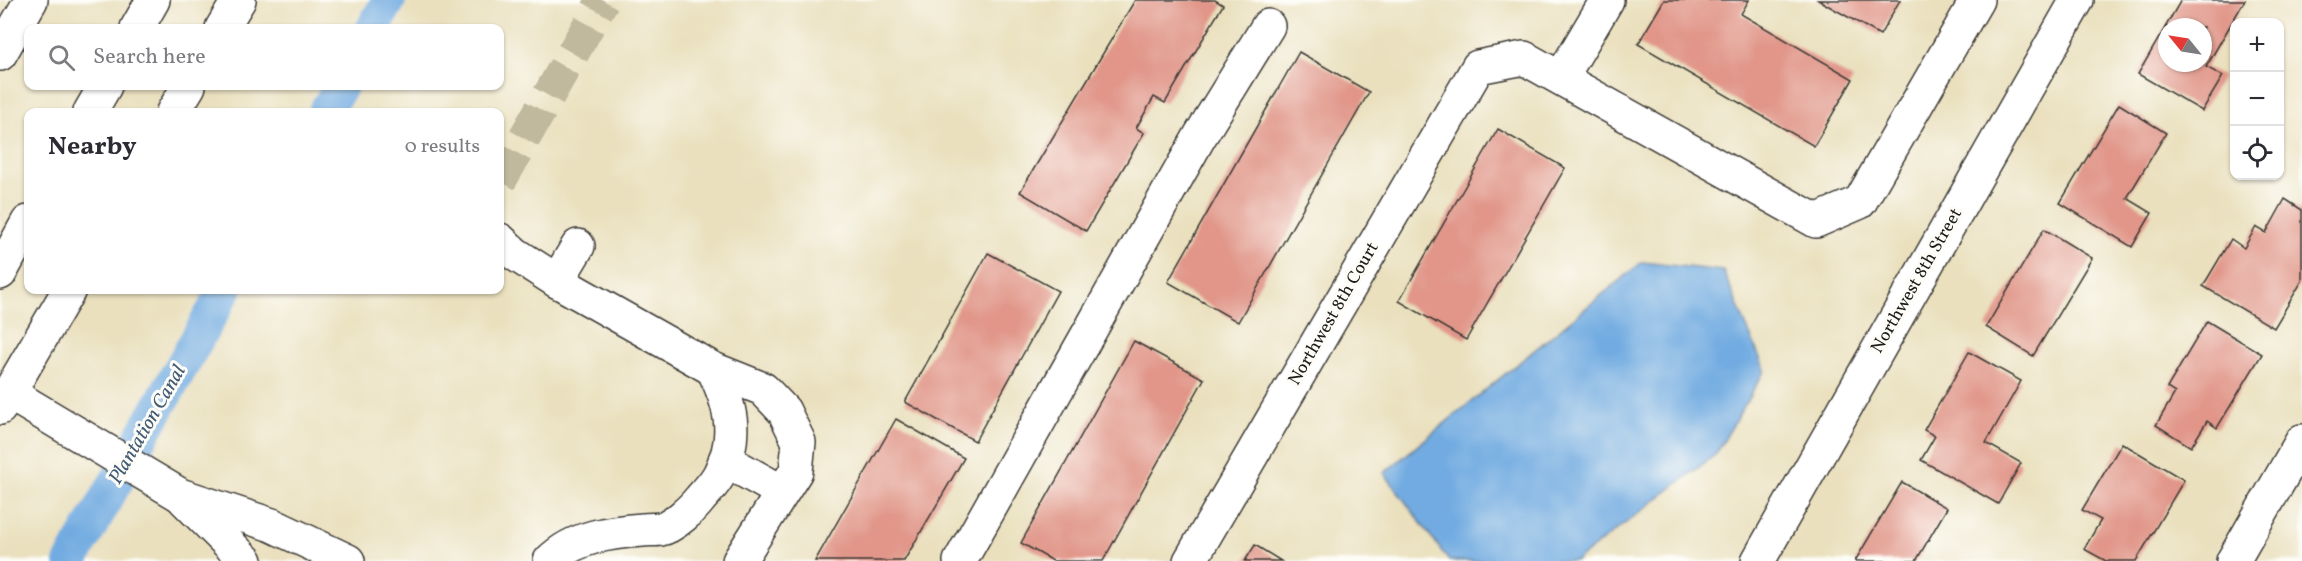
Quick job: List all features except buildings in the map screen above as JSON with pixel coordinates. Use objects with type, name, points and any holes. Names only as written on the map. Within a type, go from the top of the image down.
[{"type":"street","points":[[0,54],[32,0]]},
{"type":"street","points":[[139,24],[153,0]]},
{"type":"street","points":[[224,24],[239,0]]},
{"type":"street","points":[[1607,0],[1561,78],[1816,221],[1860,202],[1977,0]]},
{"type":"street","name":"Northwest 8th Street","points":[[1758,561],[2077,0]]},
{"type":"street","points":[[960,561],[1200,136],[1268,27]]},
{"type":"street","name":"Northwest 8th Court","points":[[1190,561],[1478,68],[1524,58],[1561,78]]},
{"type":"street","points":[[92,108],[103,90]]},
{"type":"street","points":[[175,108],[187,90]]},
{"type":"street","points":[[0,273],[24,229]]},
{"type":"street","points":[[504,244],[515,254],[557,281],[713,369],[763,389],[784,411],[799,442],[796,471],[739,561]]},
{"type":"street","points":[[557,281],[578,246]]},
{"type":"street","points":[[67,294],[3,396],[60,424],[180,495],[272,525],[348,561]]},
{"type":"street","points":[[550,561],[561,550],[591,537],[663,529],[692,509],[720,475],[732,442],[726,394],[713,369]]},
{"type":"street","points":[[2233,561],[2302,441]]},
{"type":"street","points":[[725,460],[783,492]]},
{"type":"street","points":[[180,495],[246,561]]},
{"type":"water","points":[[1642,262],[1723,271],[1765,370],[1716,454],[1576,561],[1449,561],[1384,473]]},
{"type":"waterway","name":"Plantation Canal","points":[[375,24],[389,0]]},
{"type":"waterway","name":"Plantation Canal","points":[[327,108],[339,90]]},
{"type":"waterway","name":"Plantation Canal","points":[[71,561],[223,294]]},
{"type":"tunnel","points":[[504,174],[603,0]]}]
